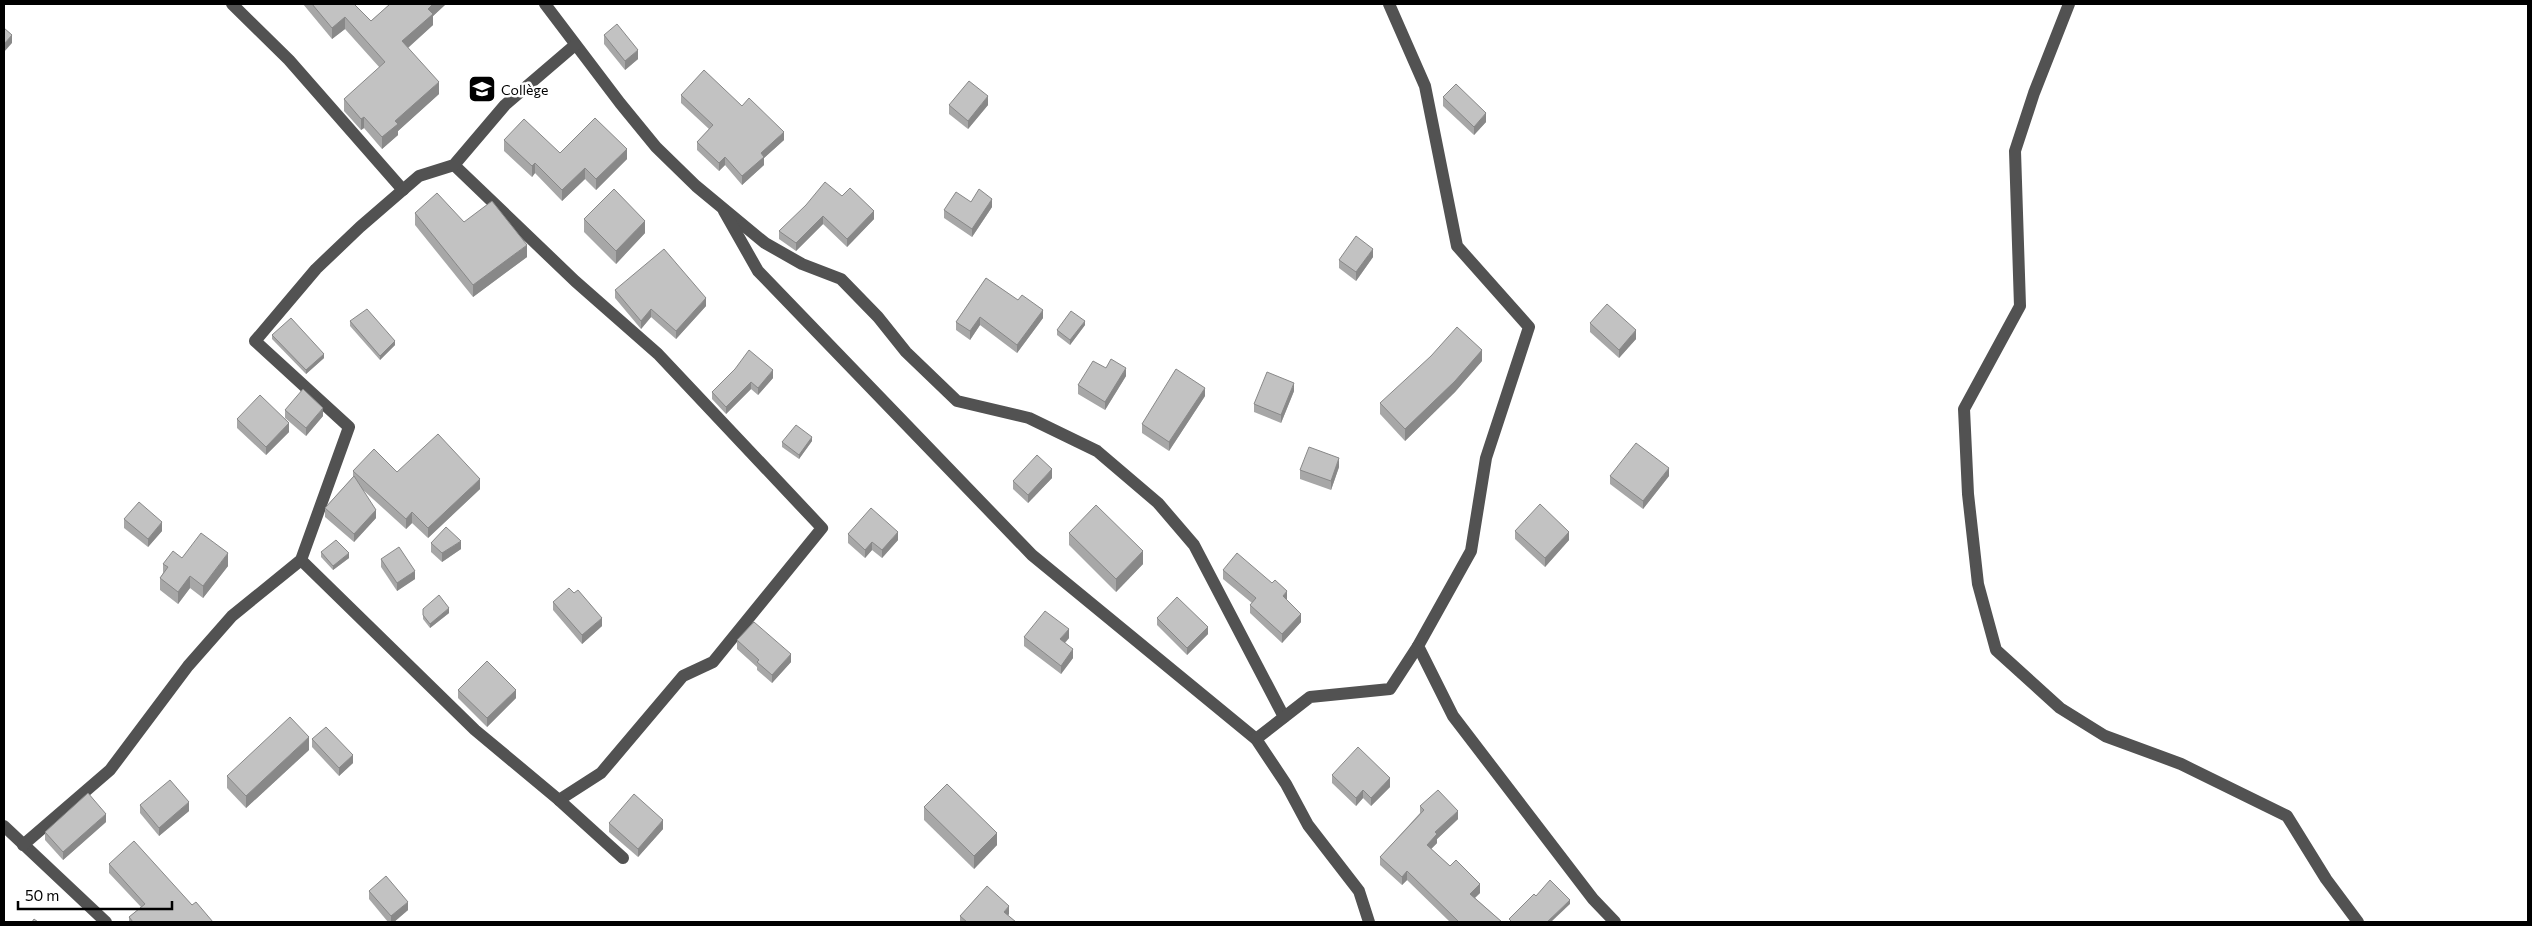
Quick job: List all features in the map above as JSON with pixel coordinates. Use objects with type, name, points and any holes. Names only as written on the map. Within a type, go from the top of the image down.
[{"type":"street","points":[[232,4],[289,60],[403,190]]},
{"type":"street","points":[[545,4],[656,147],[696,186],[765,244],[802,264],[841,279],[878,317],[906,352],[956,402],[1029,418],[1097,451],[1158,503],[1194,545],[1284,717]]},
{"type":"street","points":[[1256,739],[1310,697],[1390,688],[1418,646],[1471,551],[1486,458],[1529,327],[1457,246],[1425,86],[1389,4]]},
{"type":"street","points":[[2069,4],[2034,93],[2014,151],[2020,306],[1964,410],[1968,494],[1978,584],[1996,650],[2060,708],[2105,736],[2181,764],[2287,816],[2326,879],[2358,922]]},
{"type":"street","points":[[23,844],[110,770],[188,666],[232,616],[301,560],[349,427],[255,341],[316,269],[419,176],[454,165],[505,106],[575,45]]},
{"type":"street","points":[[454,165],[575,282],[658,354],[822,528],[713,662],[683,676],[601,773],[559,800]]},
{"type":"street","points":[[720,205],[758,271],[1032,555],[1256,739],[1286,784],[1308,825],[1359,892],[1369,922]]},
{"type":"street","points":[[301,560],[475,730],[559,800],[623,858]]},
{"type":"street","points":[[1418,646],[1453,716],[1593,899],[1615,922]]},
{"type":"street","points":[[4,826],[106,922]]},
{"type":"building","points":[[312,4],[354,4],[371,21],[390,4],[433,4],[428,9],[433,14],[402,41],[439,82],[395,121],[398,124],[382,137],[364,117],[361,119],[344,99],[385,62],[345,17],[332,28]]},
{"type":"building","points":[[617,24],[638,50],[625,61],[604,35]]},
{"type":"building","points":[[4,28],[12,35],[4,44]]},
{"type":"building","points":[[704,70],[742,106],[749,98],[784,132],[761,153],[764,157],[742,176],[725,157],[719,163],[697,142],[713,125],[681,95]]},
{"type":"building","points":[[969,81],[988,96],[968,121],[949,105]]},
{"type":"building","points":[[1456,84],[1486,113],[1474,127],[1443,97]]},
{"type":"building","points":[[595,118],[627,149],[596,179],[585,168],[562,190],[535,163],[532,166],[504,140],[524,119],[560,153]]},
{"type":"building","points":[[825,182],[842,196],[850,188],[874,211],[847,239],[823,216],[796,243],[779,231],[806,205]]},
{"type":"building","points":[[614,189],[645,221],[616,251],[584,219]]},
{"type":"building","points":[[979,189],[992,199],[972,229],[944,210],[956,192],[971,202]]},
{"type":"building","points":[[437,193],[464,222],[492,201],[527,245],[473,285],[415,213]]},
{"type":"building","points":[[1356,236],[1373,249],[1356,272],[1339,260]]},
{"type":"building","points":[[664,249],[706,298],[676,331],[651,309],[641,321],[615,290]]},
{"type":"building","points":[[986,278],[1018,300],[1022,295],[1043,310],[1017,345],[980,317],[970,331],[956,322]]},
{"type":"building","points":[[1607,304],[1636,330],[1619,350],[1590,323]]},
{"type":"building","points":[[367,309],[395,341],[380,356],[350,321]]},
{"type":"building","points":[[1071,311],[1085,321],[1070,340],[1057,330]]},
{"type":"building","points":[[291,318],[324,354],[306,370],[272,335]]},
{"type":"building","points":[[1457,327],[1482,350],[1455,381],[1405,429],[1380,403],[1431,356]]},
{"type":"building","points":[[749,350],[773,370],[758,388],[751,382],[726,407],[712,392],[735,369]]},
{"type":"building","points":[[1111,359],[1126,368],[1105,402],[1078,385],[1093,361],[1106,368]]},
{"type":"building","points":[[1176,369],[1205,388],[1169,442],[1142,424]]},
{"type":"building","points":[[1267,372],[1294,383],[1281,415],[1254,404]]},
{"type":"building","points":[[303,389],[323,408],[306,428],[285,410]]},
{"type":"building","points":[[260,395],[289,423],[266,447],[237,419]]},
{"type":"building","points":[[796,425],[812,437],[799,455],[782,442]]},
{"type":"building","points":[[438,434],[480,479],[428,528],[412,512],[406,519],[353,471],[374,449],[397,472]]},
{"type":"building","points":[[1636,443],[1669,468],[1643,501],[1610,476]]},
{"type":"building","points":[[1309,447],[1339,458],[1331,481],[1300,470]]},
{"type":"building","points":[[1037,455],[1052,469],[1028,495],[1013,481]]},
{"type":"building","points":[[354,476],[376,510],[354,534],[325,508]]},
{"type":"building","points":[[139,502],[162,522],[148,539],[124,519]]},
{"type":"building","points":[[1540,504],[1569,532],[1545,558],[1515,531]]},
{"type":"building","points":[[1096,505],[1143,551],[1116,579],[1069,533]]},
{"type":"building","points":[[871,508],[898,532],[882,550],[872,542],[865,550],[848,534]]},
{"type":"building","points":[[446,527],[461,541],[442,553],[431,543]]},
{"type":"building","points":[[201,533],[228,553],[203,586],[190,576],[178,592],[160,578],[168,567],[163,564],[173,551],[182,558]]},
{"type":"building","points":[[336,540],[349,553],[333,566],[321,552]]},
{"type":"building","points":[[399,547],[415,571],[397,583],[381,559]]},
{"type":"building","points":[[1237,553],[1272,583],[1275,580],[1287,591],[1283,596],[1301,614],[1282,634],[1250,605],[1256,598],[1223,570]]},
{"type":"building","points":[[569,588],[574,593],[578,590],[602,618],[582,635],[553,602]]},
{"type":"building","points":[[439,595],[449,608],[430,624],[423,615],[423,609]]},
{"type":"building","points":[[1177,597],[1208,627],[1187,648],[1157,618]]},
{"type":"building","points":[[1045,611],[1069,629],[1060,639],[1073,649],[1061,666],[1024,637]]},
{"type":"building","points":[[754,622],[791,654],[772,675],[737,640]]},
{"type":"building","points":[[487,661],[516,690],[487,718],[458,690]]},
{"type":"building","points":[[290,717],[309,737],[246,796],[227,776]]},
{"type":"building","points":[[326,727],[353,755],[339,768],[312,739]]},
{"type":"building","points":[[1358,747],[1390,778],[1371,798],[1363,790],[1356,798],[1332,775]]},
{"type":"building","points":[[170,780],[189,802],[159,828],[140,805]]},
{"type":"building","points":[[947,784],[997,833],[974,856],[924,807]]},
{"type":"building","points":[[1438,790],[1458,811],[1435,832],[1437,834],[1427,845],[1450,866],[1456,860],[1480,884],[1470,894],[1502,922],[1459,922],[1407,871],[1402,877],[1380,857],[1424,810],[1420,806]]},
{"type":"building","points":[[88,793],[106,814],[63,852],[45,832]]},
{"type":"building","points":[[634,794],[663,820],[638,849],[609,823]]},
{"type":"building","points":[[134,841],[192,905],[196,902],[213,922],[133,922],[129,917],[145,904],[109,864]]},
{"type":"building","points":[[386,876],[408,902],[391,916],[369,891]]},
{"type":"building","points":[[1550,880],[1570,900],[1547,922],[1512,922],[1509,919],[1534,894],[1536,896]]},
{"type":"building","points":[[987,886],[1009,906],[1004,912],[1016,922],[967,922],[960,916]]},
{"type":"place","name":"Collège","points":[[482,89]]}]
